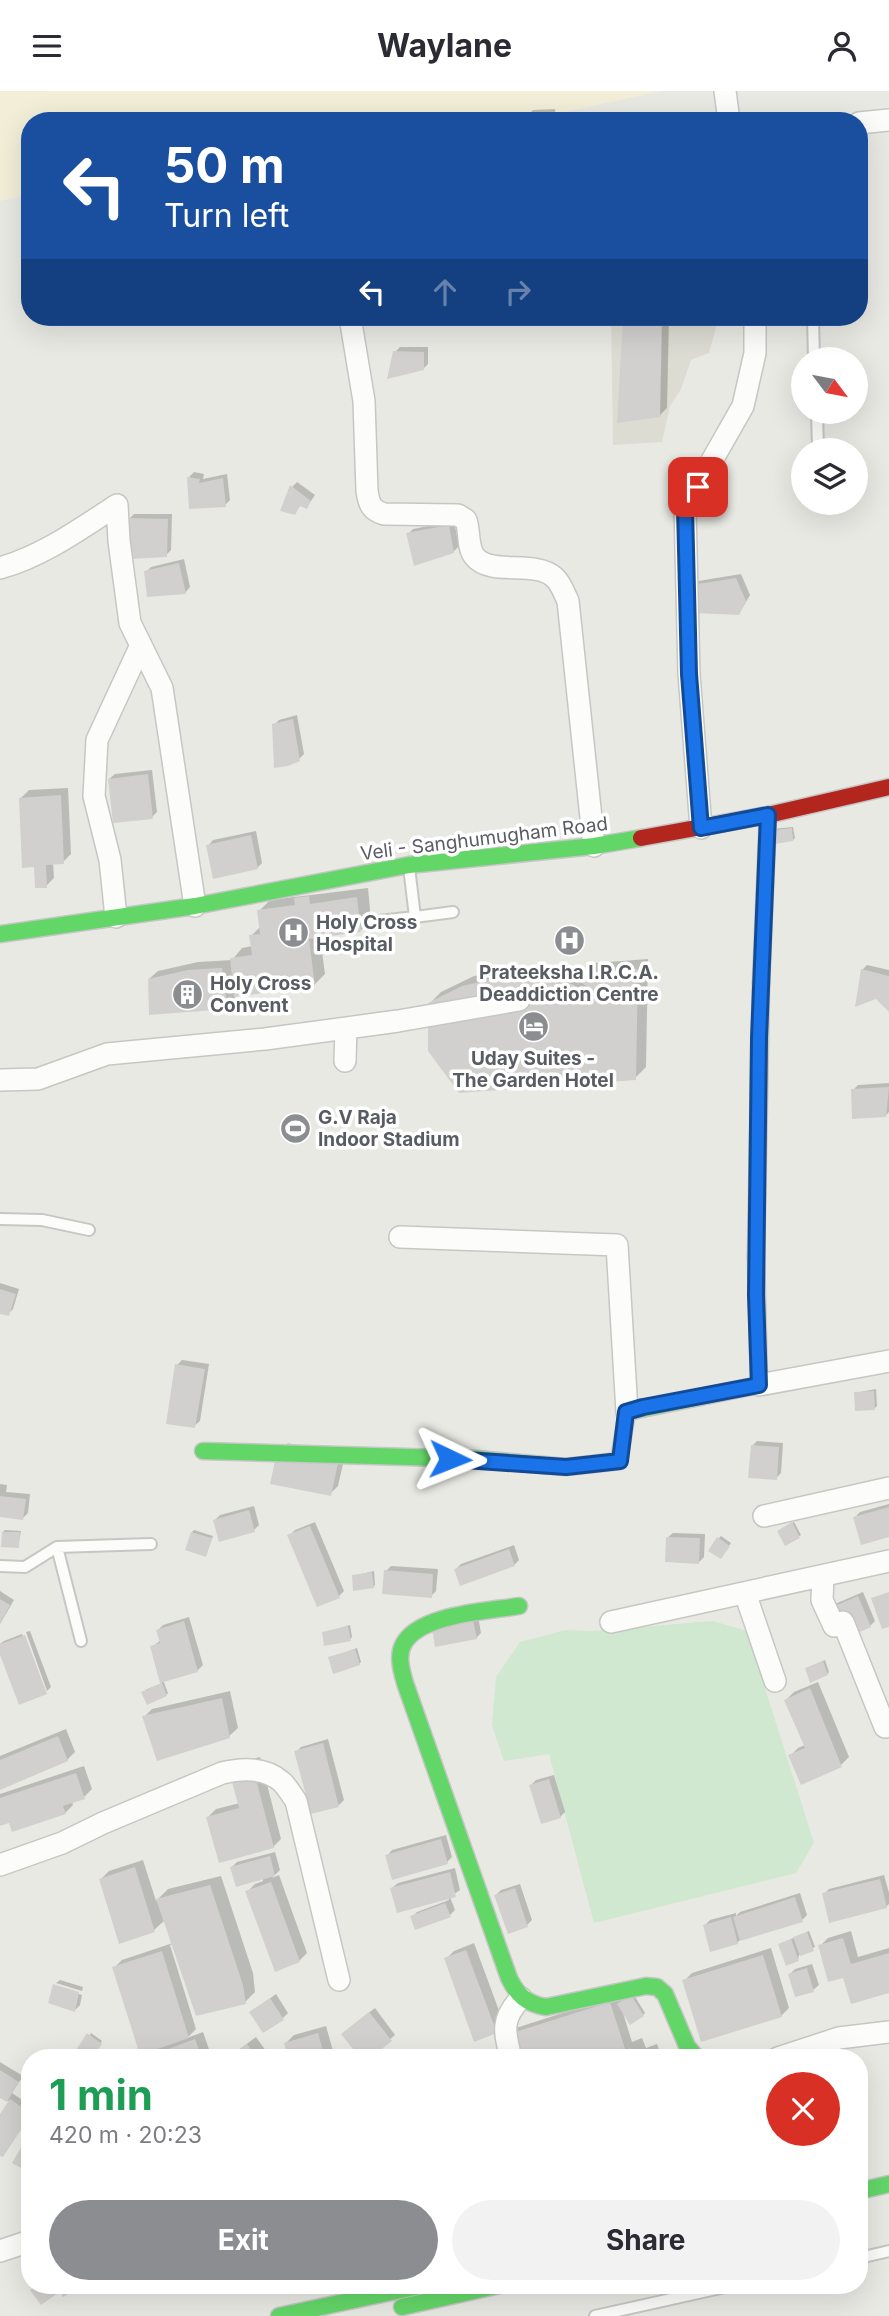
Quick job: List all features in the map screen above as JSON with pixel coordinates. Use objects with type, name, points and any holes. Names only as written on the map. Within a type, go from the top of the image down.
[{"type":"street","points":[[725,91],[728,112]]},
{"type":"street","points":[[868,122],[889,120]]},
{"type":"street","points":[[351,326],[363,401],[370,505],[375,511],[384,514],[458,515],[466,520],[471,551],[476,559],[490,565],[544,571],[555,577],[562,586],[568,601],[594,846]]},
{"type":"street","points":[[701,828],[689,674],[685,508],[743,406],[755,353],[755,326]]},
{"type":"street","points":[[0,568],[18,563],[65,538],[117,505],[130,622],[162,688],[195,906]]},
{"type":"street","points":[[116,918],[110,860],[94,796],[97,740],[141,645]]},
{"type":"street","name":"Veli - Sanghumugham Road","points":[[0,934],[195,906],[409,865],[594,846],[768,815],[889,787]]},
{"type":"street","points":[[759,1385],[756,1295],[759,1038],[768,815]]},
{"type":"street","points":[[0,1080],[38,1079],[107,1053],[265,1039],[519,1000]]},
{"type":"street","points":[[345,1061],[346,1028]]},
{"type":"street","points":[[203,1451],[476,1459],[566,1467],[620,1461],[626,1412],[617,1245],[400,1237]]},
{"type":"street","points":[[626,1412],[889,1361]]},
{"type":"street","points":[[764,1516],[889,1488]]},
{"type":"street","points":[[611,1622],[889,1561]]},
{"type":"street","points":[[823,1576],[822,1600],[834,1626],[843,1622],[886,1727],[889,1726]]},
{"type":"street","points":[[745,1593],[775,1681]]},
{"type":"street","points":[[519,1606],[447,1619],[425,1626],[411,1634],[404,1642],[401,1652],[405,1683],[509,1977],[522,2004]]},
{"type":"street","points":[[0,1865],[62,1843],[222,1773],[240,1768],[262,1772],[282,1782],[296,1801],[339,1980]]},
{"type":"street","points":[[522,2004],[546,2007],[646,1986],[657,1987],[665,1994],[690,2049]]},
{"type":"street","points":[[509,2049],[505,2024],[522,2004]]},
{"type":"street","points":[[805,2049],[839,2038],[889,2032]]},
{"type":"street","points":[[868,2188],[889,2184]]},
{"type":"street","points":[[868,2205],[879,2203]]},
{"type":"street","points":[[0,2251],[21,2244]]},
{"type":"street","points":[[279,2316],[382,2294]]},
{"type":"street","points":[[386,2311],[461,2294]]},
{"type":"lane","points":[[813,326],[814,347]]},
{"type":"lane","points":[[409,865],[415,918]]},
{"type":"lane","points":[[369,922],[453,912]]},
{"type":"lane","points":[[0,1219],[42,1220],[89,1230]]},
{"type":"lane","points":[[0,1566],[25,1567],[57,1547],[151,1544]]},
{"type":"lane","points":[[57,1547],[81,1641]]},
{"type":"lane","points":[[868,2256],[889,2251]]},
{"type":"lane","points":[[595,2316],[694,2294]]},
{"type":"shaded area","points":[[611,326],[716,326],[709,353],[691,360],[681,389],[670,406],[662,442],[613,445]]},
{"type":"green space","points":[[713,1621],[747,1631],[814,1843],[796,1873],[594,1923],[549,1754],[504,1761],[492,1725],[496,1677],[520,1642],[566,1630],[592,1631]]},
{"type":"sand","points":[[0,91],[662,91],[565,112],[21,112],[21,196],[0,201]]},
{"type":"building","points":[[622,326],[662,326],[660,417],[617,423]]},
{"type":"building","points":[[393,351],[424,352],[424,370],[387,379]]},
{"type":"building","points":[[187,477],[200,479],[199,483],[223,478],[226,507],[189,509]]},
{"type":"building","points":[[290,485],[311,501],[307,509],[300,506],[295,515],[280,511]]},
{"type":"building","points":[[128,518],[168,519],[167,557],[131,559]]},
{"type":"building","points":[[449,525],[454,553],[414,566],[406,533]]},
{"type":"building","points":[[179,563],[186,594],[147,597],[144,571]]},
{"type":"building","points":[[736,578],[746,601],[739,615],[694,613],[685,586]]},
{"type":"building","points":[[293,719],[300,761],[274,768],[272,724]]},
{"type":"building","points":[[148,774],[153,819],[113,823],[108,779]]},
{"type":"building","points":[[61,795],[64,864],[46,865],[47,888],[35,888],[34,867],[22,868],[19,798]]},
{"type":"building","points":[[792,828],[793,841],[775,844],[768,831]]},
{"type":"building","points":[[251,835],[258,869],[213,879],[206,845]]},
{"type":"building","points":[[309,896],[310,904],[357,897],[361,932],[309,939],[315,986],[234,997],[230,958],[252,955],[249,935],[260,934],[257,910],[295,905],[294,898]]},
{"type":"building","name":"Holy Cross Convent","points":[[222,968],[228,1009],[149,1015],[148,979],[188,970]]},
{"type":"building","name":"Uday Suites - The Garden Hotel","points":[[638,969],[636,1080],[459,1093],[428,1051],[428,1003],[462,986],[503,977],[541,978],[572,984],[596,998],[601,997],[582,983],[582,973]]},
{"type":"building","points":[[861,969],[889,976],[889,1012],[876,999],[855,1007]]},
{"type":"building","points":[[889,1087],[886,1117],[852,1119],[851,1089]]},
{"type":"building","points":[[0,1289],[16,1294],[9,1316],[0,1314]]},
{"type":"building","points":[[175,1364],[205,1369],[195,1428],[166,1424]]},
{"type":"building","points":[[874,1391],[875,1410],[855,1411],[854,1392]]},
{"type":"building","points":[[751,1445],[779,1447],[777,1480],[748,1478]]},
{"type":"building","points":[[277,1451],[338,1463],[331,1496],[270,1484]]},
{"type":"building","points":[[0,1496],[26,1499],[23,1520],[0,1517]]},
{"type":"building","points":[[889,1507],[889,1537],[861,1545],[853,1517]]},
{"type":"building","points":[[249,1510],[255,1532],[219,1542],[213,1520]]},
{"type":"building","points":[[792,1522],[800,1538],[785,1546],[777,1531]]},
{"type":"building","points":[[310,1526],[340,1598],[317,1607],[287,1535]]},
{"type":"building","points":[[2,1532],[20,1532],[19,1548],[1,1547]]},
{"type":"building","points":[[191,1532],[212,1538],[206,1557],[185,1550]]},
{"type":"building","points":[[666,1537],[700,1538],[699,1564],[665,1562]]},
{"type":"building","points":[[717,1537],[730,1546],[721,1559],[708,1551]]},
{"type":"building","points":[[509,1549],[515,1566],[460,1586],[454,1569]]},
{"type":"building","points":[[384,1570],[433,1574],[432,1598],[382,1594]]},
{"type":"building","points":[[372,1572],[374,1588],[353,1591],[352,1575]]},
{"type":"building","points":[[889,1592],[889,1627],[882,1629],[871,1598]]},
{"type":"building","points":[[858,1596],[871,1627],[851,1636],[828,1609]]},
{"type":"building","points":[[0,1599],[10,1605],[0,1623]]},
{"type":"building","points":[[473,1620],[477,1639],[435,1647],[432,1628]]},
{"type":"building","points":[[184,1621],[198,1672],[160,1683],[150,1646],[160,1643],[156,1630]]},
{"type":"building","points":[[348,1626],[351,1641],[324,1646],[322,1632]]},
{"type":"building","points":[[25,1635],[47,1694],[19,1705],[0,1655],[0,1644]]},
{"type":"building","points":[[355,1649],[360,1665],[333,1674],[328,1657]]},
{"type":"building","points":[[823,1661],[828,1675],[810,1683],[805,1668]]},
{"type":"building","points":[[162,1683],[167,1696],[147,1705],[141,1692]]},
{"type":"building","points":[[810,1688],[842,1767],[801,1785],[788,1755],[805,1748],[784,1700]]},
{"type":"building","points":[[222,1698],[230,1738],[157,1761],[142,1716]]},
{"type":"building","points":[[58,1736],[68,1761],[0,1790],[0,1760]]},
{"type":"building","points":[[323,1743],[339,1807],[311,1814],[294,1751]]},
{"type":"building","points":[[252,1764],[274,1848],[219,1863],[206,1817],[239,1808],[229,1770]]},
{"type":"building","points":[[76,1773],[85,1799],[63,1806],[66,1814],[12,1832],[9,1823],[0,1826],[0,1798]]},
{"type":"building","points":[[549,1779],[561,1818],[541,1824],[529,1785]]},
{"type":"building","points":[[441,1839],[448,1864],[392,1880],[385,1855]]},
{"type":"building","points":[[270,1856],[275,1876],[236,1887],[230,1867]]},
{"type":"building","points":[[135,1867],[155,1932],[119,1944],[99,1879]]},
{"type":"building","points":[[450,1872],[456,1897],[397,1913],[390,1888]]},
{"type":"building","points":[[880,1879],[887,1908],[829,1923],[822,1893]]},
{"type":"building","points":[[271,1882],[300,1962],[275,1972],[245,1891]]},
{"type":"building","points":[[210,1885],[243,1985],[246,2004],[196,2016],[156,1899]]},
{"type":"building","points":[[515,1888],[528,1927],[508,1934],[494,1895]]},
{"type":"building","points":[[795,1897],[803,1922],[740,1941],[733,1917]]},
{"type":"building","points":[[445,1903],[451,1917],[415,1930],[410,1916]]},
{"type":"building","points":[[731,1917],[738,1944],[710,1952],[703,1925]]},
{"type":"building","points":[[807,1932],[814,1951],[800,1956],[793,1937]]},
{"type":"building","points":[[843,1938],[851,1964],[889,1953],[889,1993],[851,2004],[843,1978],[828,1982],[818,1945]]},
{"type":"building","points":[[791,1939],[799,1961],[786,1966],[778,1944]]},
{"type":"building","points":[[466,1950],[497,2033],[474,2042],[444,1958]]},
{"type":"building","points":[[162,1951],[189,2038],[157,2049],[138,2049],[112,1967]]},
{"type":"building","points":[[763,1955],[782,2017],[701,2042],[682,1980]]},
{"type":"building","points":[[807,1968],[814,1992],[795,1997],[788,1974]]},
{"type":"building","points":[[53,1984],[79,1992],[75,2012],[48,2003]]},
{"type":"building","points":[[631,1995],[644,2016],[630,2025],[617,2004]]},
{"type":"building","points":[[270,1998],[284,2020],[263,2033],[249,2012]]},
{"type":"building","points":[[610,2002],[625,2049],[510,2049],[506,2035]]},
{"type":"building","points":[[369,2012],[392,2041],[382,2049],[353,2049],[341,2034]]},
{"type":"building","points":[[87,2033],[102,2044],[98,2049],[77,2049]]},
{"type":"building","points":[[318,2033],[322,2049],[286,2049],[284,2043]]},
{"type":"building","points":[[195,2039],[199,2049],[168,2049]]},
{"type":"building","points":[[0,2070],[19,2082],[7,2102],[0,2098]]},
{"type":"building","points":[[10,2099],[21,2107],[21,2130],[3,2157],[0,2156],[0,2114]]},
{"type":"building","points":[[21,2148],[21,2168],[12,2163]]},
{"type":"building","points":[[33,2294],[57,2294],[41,2305]]},
{"type":"traffic: fast","points":[[761,983],[768,815]]},
{"type":"traffic: fast","points":[[0,934],[195,906],[409,865],[594,846],[641,838]]},
{"type":"traffic: fast","points":[[203,1451],[476,1459],[566,1467],[619,1461],[627,1412],[759,1385],[756,1257]]},
{"type":"traffic: fast","points":[[519,1606],[438,1620],[411,1635],[403,1645],[400,1659],[405,1683],[509,1978],[523,1998],[546,2007],[646,1986],[657,1987],[665,1994],[690,2049]]},
{"type":"traffic: fast","points":[[868,2189],[889,2184]]},
{"type":"traffic: fast","points":[[279,2316],[382,2294]]},
{"type":"traffic: fast","points":[[402,2307],[460,2294]]},
{"type":"traffic: slow","points":[[756,1257],[761,983]]},
{"type":"traffic: jam","points":[[641,838],[768,815],[889,787]]},
{"type":"place","name":"Holy Cross Hospital","points":[[293,933]]},
{"type":"place","name":"Prateeksha I.R.C.A. Deaddiction Centre","points":[[569,941]]},
{"type":"place","name":"Holy Cross Convent","points":[[187,994]]},
{"type":"place","name":"Uday Suites - The Garden Hotel","points":[[533,1027]]},
{"type":"place","name":"G.V Raja Indoor Stadium","points":[[295,1128]]},
{"type":"route","points":[[450,1459],[566,1467],[620,1461],[626,1412],[759,1385],[756,1295],[759,1038],[768,815],[701,828],[689,674],[685,508],[698,487]]}]
